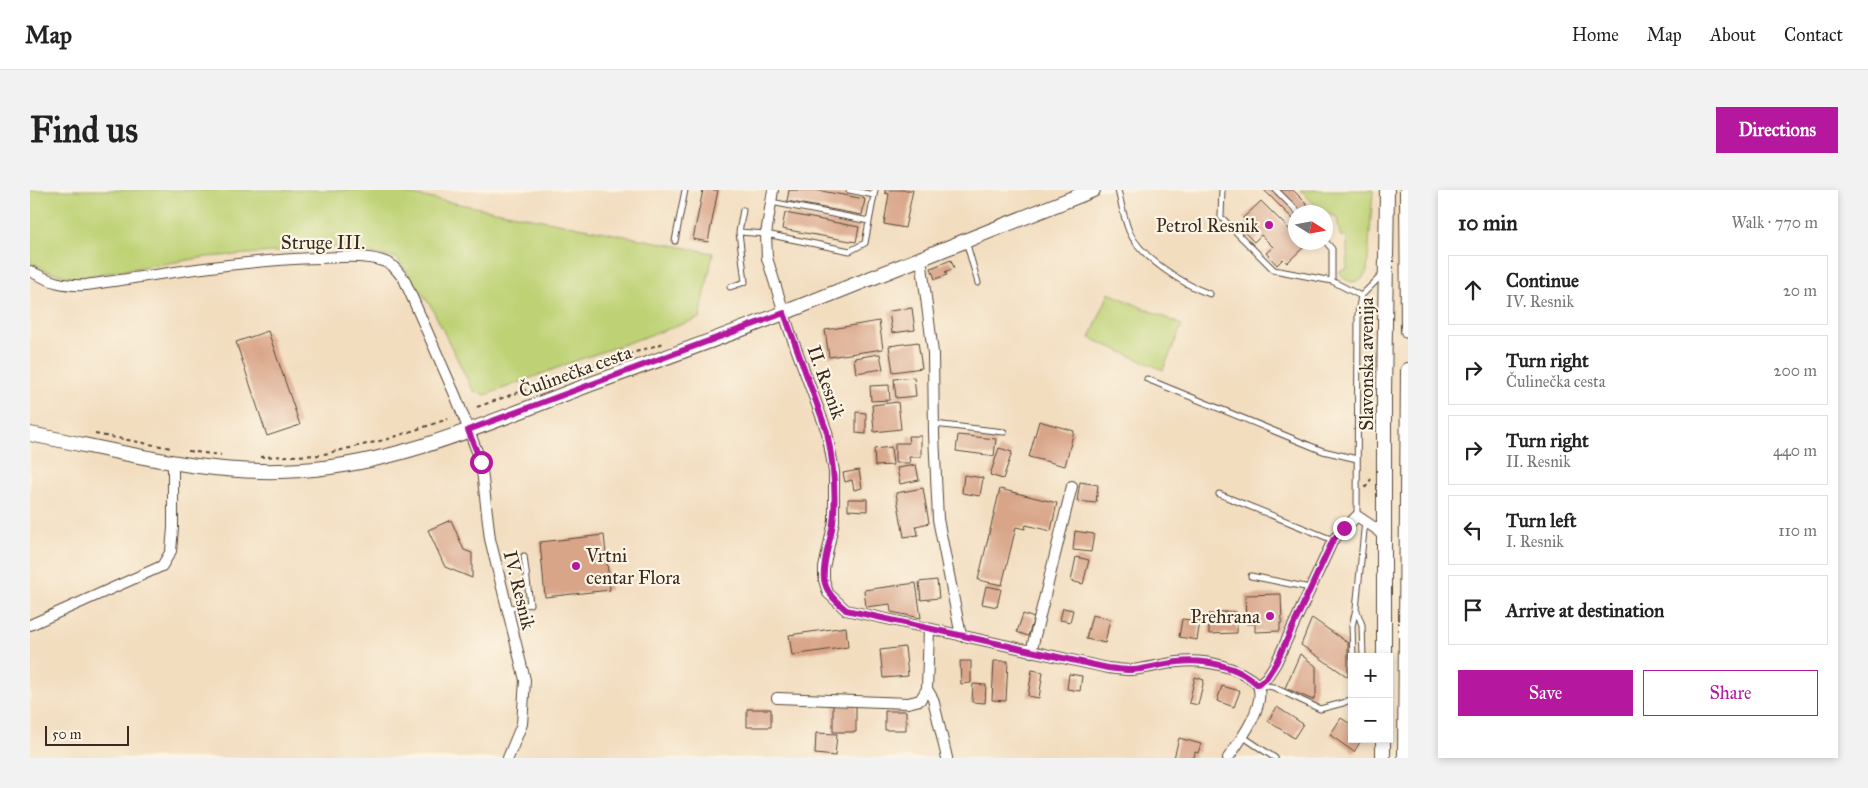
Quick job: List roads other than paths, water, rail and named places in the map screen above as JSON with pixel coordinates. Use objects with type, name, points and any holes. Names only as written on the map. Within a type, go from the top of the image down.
[{"type":"street","points":[[773,190],[766,234],[767,258],[784,313]]},
{"type":"street","name":"Čulinečka cesta","points":[[30,434],[175,456],[225,469],[277,471],[324,468],[377,460],[468,430],[784,313],[1093,190]]},
{"type":"street","name":"Slavonska avenija","points":[[1384,653],[1387,190]]},
{"type":"street","points":[[1407,190],[1408,332]]},
{"type":"street","name":"Struge III.","points":[[30,271],[66,286],[86,285],[277,259],[344,257],[374,259],[390,264],[404,279],[456,396],[468,430]]},
{"type":"street","points":[[921,258],[933,353],[938,519],[961,636]]},
{"type":"street","name":"II. Resnik","points":[[784,313],[827,432],[834,472],[834,522],[824,568],[824,580],[828,593],[846,610],[1108,668],[1130,670],[1180,662],[1202,663],[1237,671],[1258,685]]},
{"type":"street","points":[[1405,758],[1408,370]]},
{"type":"street","name":"IV. Resnik","points":[[468,430],[481,462],[490,539],[506,610],[525,680],[522,724],[508,758]]},
{"type":"street","points":[[30,625],[162,566],[172,551],[175,456]]},
{"type":"street","points":[[1031,652],[1072,486]]},
{"type":"street","points":[[1228,758],[1257,707],[1260,698],[1258,685],[1267,677],[1276,663],[1333,540],[1361,518],[1385,538]]},
{"type":"street","points":[[778,698],[908,702],[920,700],[927,689],[929,629]]},
{"type":"street","points":[[927,689],[933,699],[947,758]]},
{"type":"street","points":[[1383,743],[1383,758]]},
{"type":"lane","points":[[675,241],[685,190]]},
{"type":"lane","points":[[739,232],[766,234],[850,251],[865,243],[875,192],[849,190]]},
{"type":"lane","points":[[1118,190],[1129,232],[1142,251],[1194,288],[1210,294]]},
{"type":"lane","points":[[1222,190],[1221,217],[1274,270],[1332,280],[1361,296]]},
{"type":"lane","points":[[1276,190],[1291,205]]},
{"type":"lane","points":[[771,202],[869,221]]},
{"type":"lane","points":[[730,287],[745,282],[739,232],[743,210]]},
{"type":"lane","points":[[966,240],[978,283]]},
{"type":"lane","points":[[1332,250],[1332,280]]},
{"type":"lane","points":[[1353,653],[1352,626],[1356,608],[1361,518],[1356,459],[1357,338],[1361,296],[1385,272]]},
{"type":"lane","points":[[1147,379],[1323,451],[1356,459]]},
{"type":"lane","points":[[934,424],[1004,432]]},
{"type":"lane","points":[[1219,494],[1333,540]]},
{"type":"lane","points":[[506,610],[530,604],[524,556]]},
{"type":"lane","points":[[1251,576],[1310,588]]},
{"type":"lane","points":[[1356,608],[1362,624],[1363,653]]},
{"type":"lane","points":[[1258,685],[1273,687],[1320,709],[1342,704],[1348,700]]},
{"type":"lane","points":[[1242,736],[1275,758]]},
{"type":"place","name":"Petrol Resnik","points":[[1269,225]]},
{"type":"place","name":"Vrtni centar Flora","points":[[576,566]]},
{"type":"place","name":"Prehrana","points":[[1270,616]]}]
